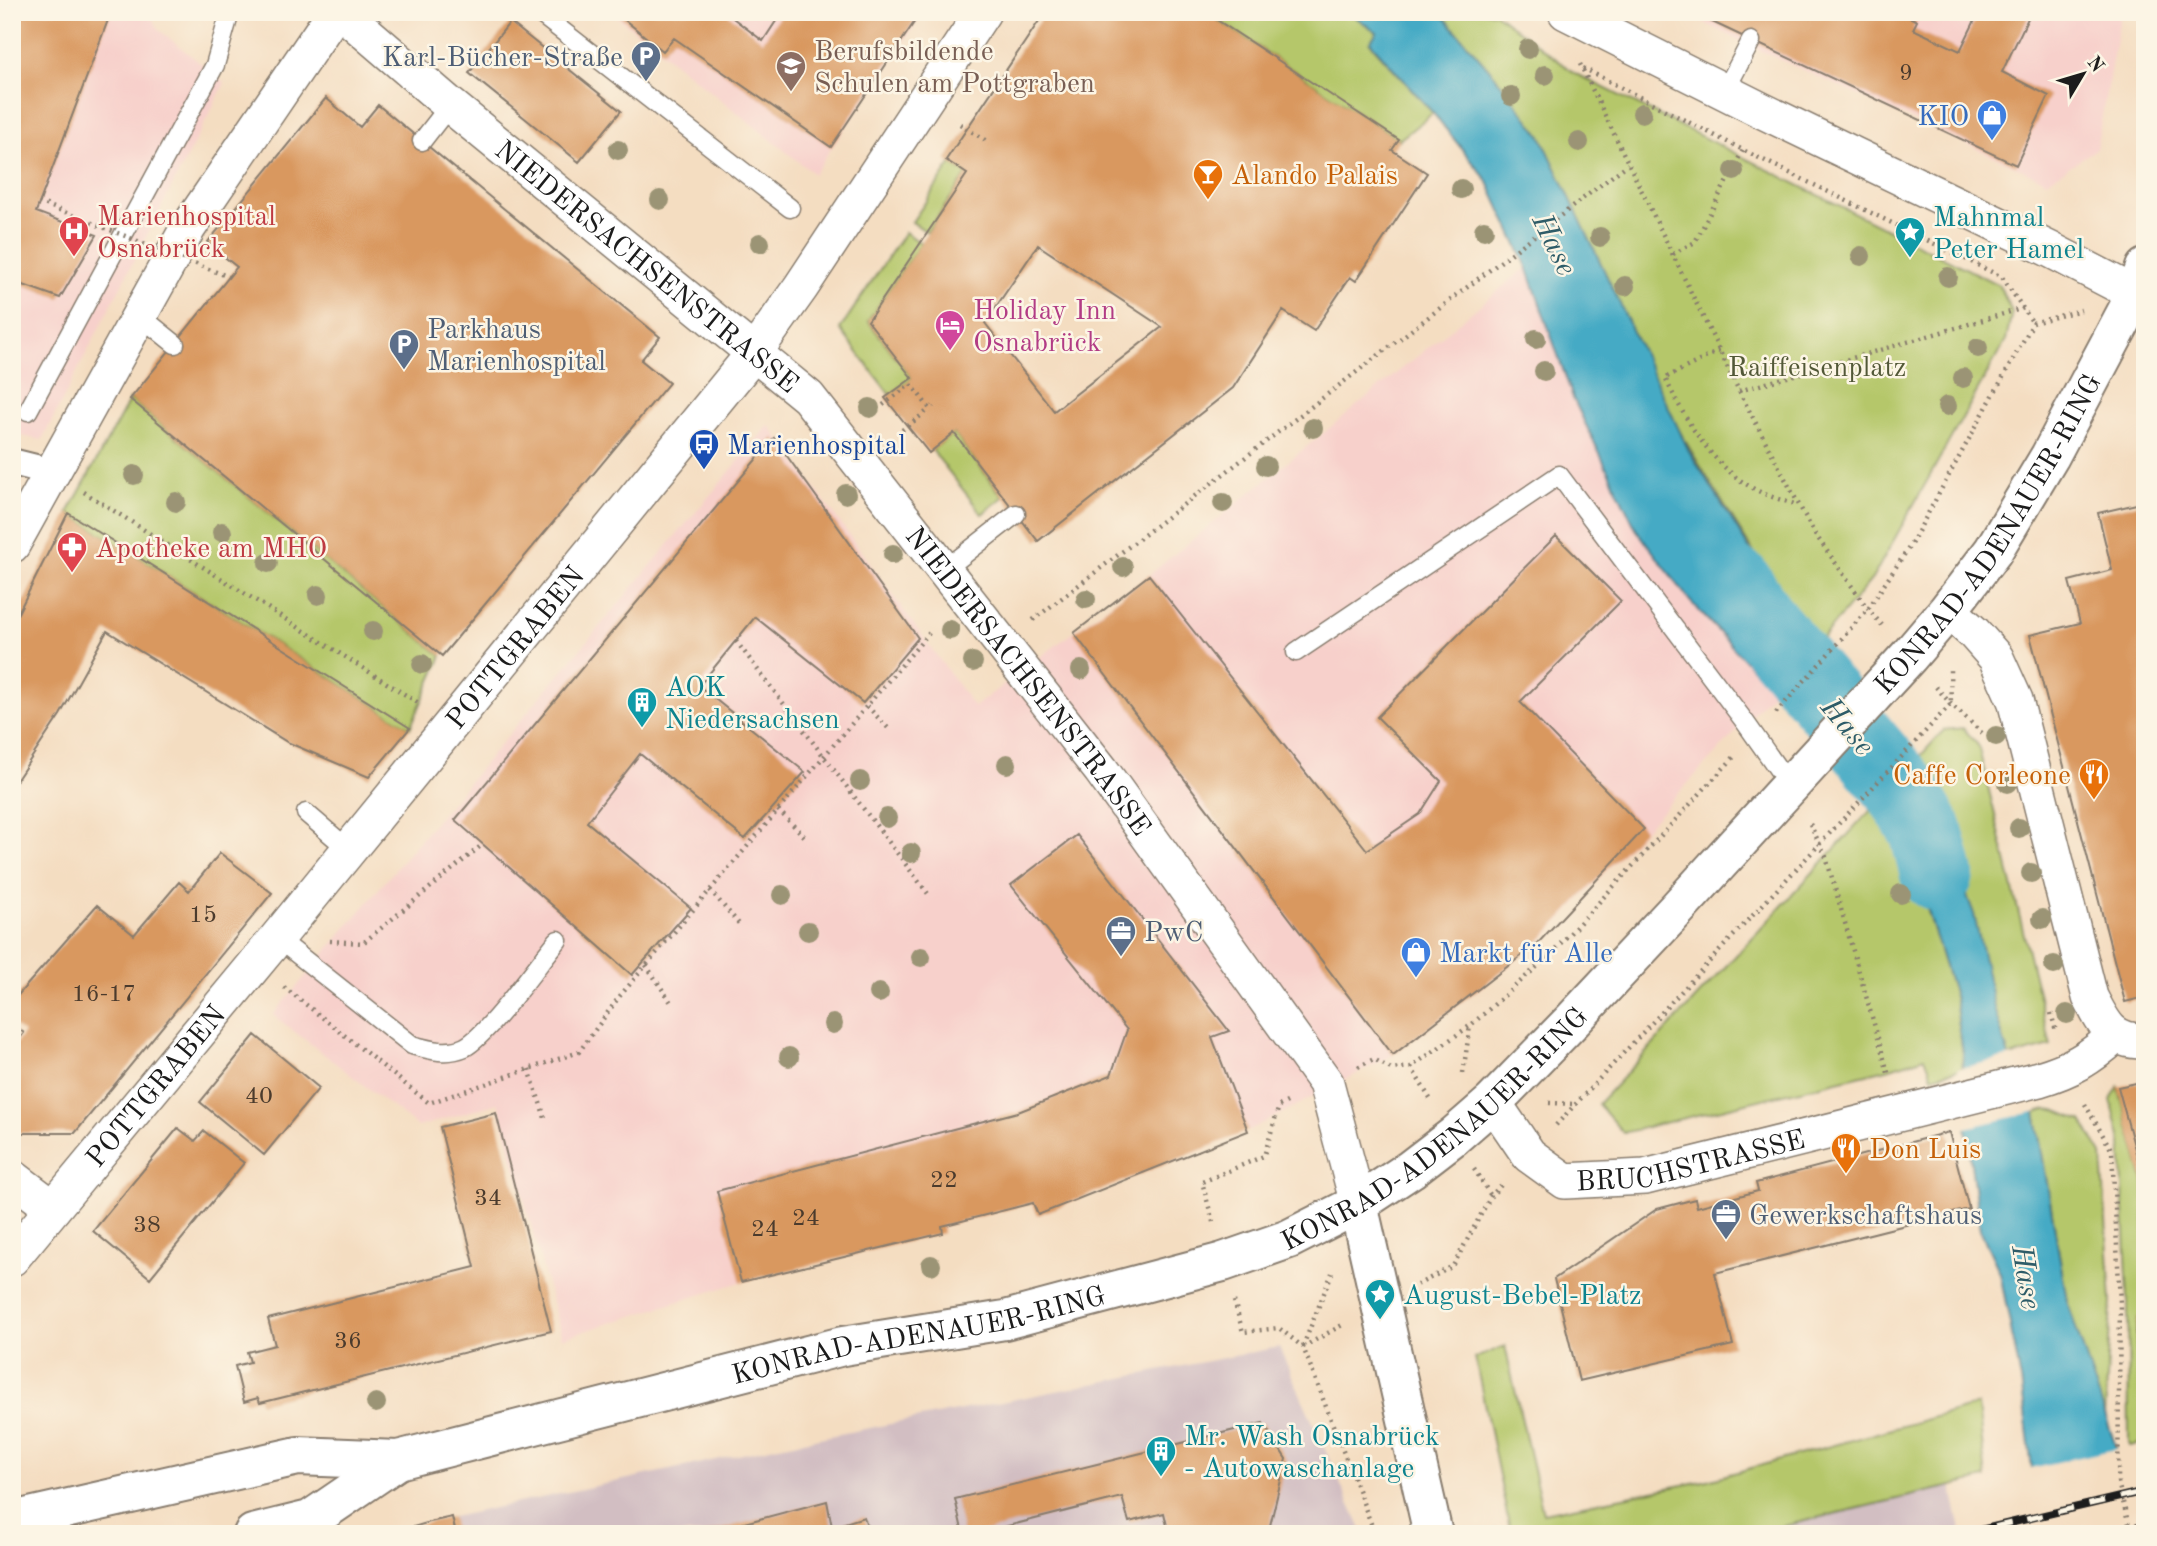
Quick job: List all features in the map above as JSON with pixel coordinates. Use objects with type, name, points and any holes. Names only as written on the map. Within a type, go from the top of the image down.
[{"type":"main road","name":"KONRAD-ADENAUER-RING","points":[[12,1521],[298,1456],[398,1460],[842,1346],[1005,1320],[1223,1262],[1289,1239],[1359,1204],[1411,1169],[1493,1102],[1816,759],[1948,610],[1993,551],[2050,456],[2142,287]]},
{"type":"main road","name":"NIEDERSACHSENSTRASSE","points":[[1359,1204],[1433,1534]]},
{"type":"main road","name":"KONRAD-ADENAUER-RING","points":[[253,1534],[310,1520],[398,1460]]},
{"type":"street","points":[[12,545],[188,228],[335,12]]},
{"type":"street","name":"NIEDERSACHSENSTRASSE","points":[[342,12],[450,105],[808,397],[1101,770],[1326,1083],[1359,1204]]},
{"type":"street","name":"POTTGRABEN","points":[[12,1258],[754,353],[802,287],[983,12]]},
{"type":"street","points":[[1566,12],[2049,249],[2142,287]]},
{"type":"street","points":[[12,462],[52,472]]},
{"type":"street","name":"BRUCHSTRASSE","points":[[1948,610],[1996,658],[2015,700],[2090,997],[2101,1019],[2130,1039]]},
{"type":"street","name":"BRUCHSTRASSE","points":[[1493,1102],[1529,1155],[1565,1181],[1645,1178],[2052,1075],[2130,1039]]},
{"type":"street","points":[[12,1178],[53,1208]]},
{"type":"lane","points":[[29,411],[215,65],[230,12]]},
{"type":"lane","points":[[538,12],[790,208]]},
{"type":"lane","points":[[1725,91],[1751,41]]},
{"type":"lane","points":[[422,141],[450,105]]},
{"type":"lane","points":[[139,315],[175,344]]},
{"type":"lane","points":[[1296,652],[1559,475],[1790,786]]},
{"type":"lane","points":[[943,571],[1016,514]]},
{"type":"lane","points":[[306,813],[348,849]]},
{"type":"lane","points":[[277,938],[412,1045],[437,1052],[466,1046],[486,1028],[558,940]]},
{"type":"path","points":[[1576,56],[1739,391],[1799,505],[1815,534],[1868,609]]},
{"type":"path","points":[[1374,1059],[1391,1069],[1411,1067],[1471,1025],[1547,958],[1841,641],[1868,609],[1910,546],[2033,323],[2003,277],[1742,150],[1581,67]]},
{"type":"path","points":[[960,124],[988,142]]},
{"type":"path","points":[[1673,254],[1695,242],[1742,150]]},
{"type":"path","points":[[1002,644],[1628,164]]},
{"type":"path","points":[[39,202],[229,276]]},
{"type":"path","points":[[1739,391],[2024,308]]},
{"type":"path","points":[[1720,351],[1665,378],[1683,415],[1704,447],[1731,473],[1765,495],[1799,505]]},
{"type":"path","points":[[883,405],[911,384],[932,407],[902,430]]},
{"type":"path","points":[[52,472],[450,723]]},
{"type":"path","points":[[283,986],[429,1103],[579,1052],[619,997],[929,633]]},
{"type":"path","points":[[736,640],[929,895]]},
{"type":"path","points":[[1576,1104],[1951,704]]},
{"type":"path","points":[[867,706],[888,728]]},
{"type":"path","points":[[1790,786],[1826,857],[1902,1114]]},
{"type":"path","points":[[778,810],[806,838]]},
{"type":"path","points":[[322,940],[363,943],[482,845]]},
{"type":"path","points":[[710,890],[740,925]]},
{"type":"path","points":[[646,965],[672,1004]]},
{"type":"path","points":[[529,1069],[546,1121]]},
{"type":"path","points":[[2052,1075],[2112,1151],[2120,1303],[2118,1482],[2131,1534]]},
{"type":"path","points":[[1202,1182],[1264,1156],[1279,1106]]},
{"type":"path","points":[[1453,1266],[1491,1196]]},
{"type":"path","points":[[1243,1332],[1279,1328],[1303,1347],[1374,1534]]},
{"type":"shaded area","name":"Marienhospital Osnabrück","points":[[12,12],[148,12],[159,30],[225,83],[42,440],[12,434]]},
{"type":"shaded area","name":"Berufsbildende Schulen am Pottgraben","points":[[611,12],[924,12],[814,174]]},
{"type":"shaded area","points":[[1683,12],[2121,12],[2096,149],[2047,181],[1757,49]]},
{"type":"shaded area","points":[[1527,267],[1573,398],[1636,529],[1690,601],[1774,691],[1539,943],[1393,1055],[1248,1131],[1038,1215],[1033,1203],[943,1226],[943,1233],[741,1282],[562,1338],[498,1103],[418,1127],[273,1015],[769,425],[974,707],[1149,575]]},
{"type":"shaded area","points":[[1279,1347],[1363,1534],[433,1534],[430,1522],[784,1445]]},
{"type":"shaded area","points":[[1951,1485],[1962,1534],[1750,1534]]},
{"type":"green space","points":[[1218,12],[1348,12],[1377,32],[1370,43],[1433,113],[1399,140],[1214,18]]},
{"type":"green space","name":"Raiffeisenplatz","points":[[1440,12],[1494,12],[1576,74],[1999,285],[2012,312],[2006,340],[1872,579],[1815,647],[1668,412]]},
{"type":"green space","points":[[951,164],[967,174],[927,232],[912,222]]},
{"type":"green space","points":[[905,232],[921,243],[868,321],[912,378],[890,395],[840,329]]},
{"type":"green space","points":[[130,399],[442,656],[410,728],[68,513]]},
{"type":"green space","points":[[954,433],[1003,497],[982,514],[932,450]]},
{"type":"green space","points":[[1963,728],[1978,745],[2051,1046],[2009,1057],[1922,775],[1913,764],[1944,730]]},
{"type":"green space","points":[[1882,798],[1906,829],[1919,882],[1955,999],[1963,1053],[1962,1069],[1932,1076],[1925,1057],[1887,1069],[1623,1133],[1598,1104]]},
{"type":"green space","points":[[2118,1087],[2145,1185],[2145,1305],[2137,1322],[2136,1337],[2137,1351],[2145,1369],[2145,1443],[2129,1446],[2128,1301],[2121,1141],[2111,1100]]},
{"type":"green space","points":[[2046,1109],[2082,1121],[2102,1154],[2111,1302],[2105,1417],[2067,1301],[2035,1112]]},
{"type":"green space","points":[[1505,1346],[1543,1513],[1708,1480],[1978,1405],[1986,1478],[1750,1534],[1511,1534],[1475,1358]]},
{"type":"water","points":[[1348,12],[1440,12],[1495,76],[1541,136],[1689,451],[1754,556],[1815,647],[1774,691],[1690,601],[1636,529],[1573,398],[1527,267],[1487,180],[1433,113],[1370,42],[1377,32]]},
{"type":"water","points":[[1913,764],[1922,775],[1974,914],[1995,1011],[2009,1057],[2035,1112],[2067,1301],[2118,1453],[2040,1534],[2021,1380],[2000,1273],[1980,1230],[1966,1128],[1963,1053],[1955,999],[1919,882],[1906,829],[1882,798]]},
{"type":"pier","points":[[2012,1056],[2038,1111],[1962,1129],[1958,1069]]},
{"type":"pier","points":[[2120,1448],[2142,1534],[2037,1534],[2027,1469]]},
{"type":"building","points":[[12,12],[111,12],[36,212],[97,235],[60,298],[12,281]]},
{"type":"building","name":"Berufsbildende Schulen am Pottgraben","points":[[615,12],[725,12],[763,41],[782,12],[921,12],[831,147],[674,38],[663,51]]},
{"type":"building","name":"Alando Palais","points":[[1045,12],[1218,12],[1214,18],[1399,140],[1392,150],[1427,173],[1356,281],[1350,277],[1314,331],[1283,311],[1233,388],[1038,541],[954,433],[929,453],[885,398],[912,378],[868,321],[967,174],[946,160]],"holes":[[[1038,245],[1162,327],[1054,411],[985,323]]]},
{"type":"building","points":[[1691,12],[1900,12],[1917,21],[1913,29],[1960,51],[1979,12],[2031,12],[2002,72],[2049,96],[2016,165]]},
{"type":"building","points":[[510,22],[621,111],[579,162],[469,73]]},
{"type":"building","name":"Parkhaus Marienhospital","points":[[326,98],[360,127],[378,105],[660,337],[641,360],[669,383],[442,656],[130,399],[237,267],[207,243]]},
{"type":"building","name":"AOK Niedersachsen","points":[[774,438],[918,638],[863,703],[755,617],[699,686],[805,772],[745,839],[640,754],[587,822],[691,908],[632,975],[455,820]]},
{"type":"building","points":[[2145,502],[2145,997],[2125,1002],[2030,635],[2080,623],[2069,581],[2112,570],[2098,513]]},
{"type":"building","points":[[68,513],[410,728],[369,777],[287,742],[107,631],[60,715],[12,787],[12,625]]},
{"type":"building","points":[[1556,536],[1621,601],[1520,702],[1644,829],[1538,943],[1393,1055],[1074,633],[1149,575],[1367,850],[1420,814],[1441,781],[1377,717]]},
{"type":"building","name":"PwC","points":[[1077,835],[1229,1031],[1212,1037],[1248,1131],[1038,1215],[1033,1203],[942,1226],[943,1233],[741,1282],[717,1191],[1018,1112],[1111,1075],[1127,1030],[1011,885]]},
{"type":"building","points":[[220,853],[272,893],[75,1133],[12,1133],[12,1048],[24,1033],[12,1024],[12,1002],[97,905],[134,935],[179,882],[189,891]]},
{"type":"building","points":[[255,1035],[319,1088],[264,1155],[200,1102]]},
{"type":"building","points":[[2145,1081],[2145,1182],[2144,1182],[2118,1087]]},
{"type":"building","points":[[496,1113],[551,1331],[260,1403],[258,1398],[244,1402],[235,1366],[250,1362],[247,1352],[275,1345],[268,1319],[475,1267],[440,1127]]},
{"type":"building","points":[[178,1128],[195,1141],[204,1131],[244,1163],[150,1278],[93,1231]]},
{"type":"building","name":"Gewerkschaftshaus","points":[[1949,1132],[1969,1209],[1715,1273],[1733,1345],[1579,1381],[1554,1279],[1657,1209],[1695,1199],[1697,1207],[1758,1191],[1756,1183]]},
{"type":"building","points":[[2144,1303],[2145,1369],[2137,1351],[2136,1337],[2137,1322]]},
{"type":"building","name":"Mr. Wash Osnabrück - Autowaschanlage","points":[[1263,1423],[1286,1459],[1268,1534],[1169,1534],[1164,1513],[1129,1522],[1122,1497],[976,1534],[963,1534],[955,1499]]},
{"type":"building","points":[[827,1501],[832,1527],[864,1517],[870,1534],[703,1534]]},
{"type":"building","points":[[452,1517],[456,1534],[390,1534],[430,1522]]},
{"type":"waterway","name":"Hase","points":[[1736,584],[1761,622],[1902,790],[1926,831],[1937,874]]},
{"type":"railway","points":[[1964,1534],[2145,1491]]},
{"type":"railway","points":[[2103,1534],[2145,1526]]},
{"type":"place","name":"Karl-Bücher-Straße","points":[[646,83]]},
{"type":"place","name":"Berufsbildende Schulen am Pottgraben","points":[[791,93]]},
{"type":"place","name":"KIO","points":[[1992,142]]},
{"type":"place","name":"Alando Palais","points":[[1208,201]]},
{"type":"place","name":"Marienhospital Osnabrück","points":[[74,258]]},
{"type":"place","name":"Mahnmal Peter Hamel","points":[[1910,259]]},
{"type":"place","name":"Holiday Inn Osnabrück","points":[[950,352]]},
{"type":"place","name":"Parkhaus Marienhospital","points":[[404,371]]},
{"type":"place","name":"Marienhospital","points":[[704,471]]},
{"type":"place","name":"Apotheke am MHO","points":[[72,574]]},
{"type":"place","name":"AOK Niedersachsen","points":[[642,729]]},
{"type":"place","name":"Caffe Corleone","points":[[2094,801]]},
{"type":"place","name":"PwC","points":[[1121,958]]},
{"type":"place","name":"Markt für Alle","points":[[1416,979]]},
{"type":"place","name":"Don Luis","points":[[1846,1175]]},
{"type":"place","name":"Gewerkschaftshaus","points":[[1726,1241]]},
{"type":"place","name":"August-Bebel-Platz","points":[[1380,1321]]},
{"type":"place","name":"Mr. Wash Osnabrück - Autowaschanlage","points":[[1161,1478]]}]
